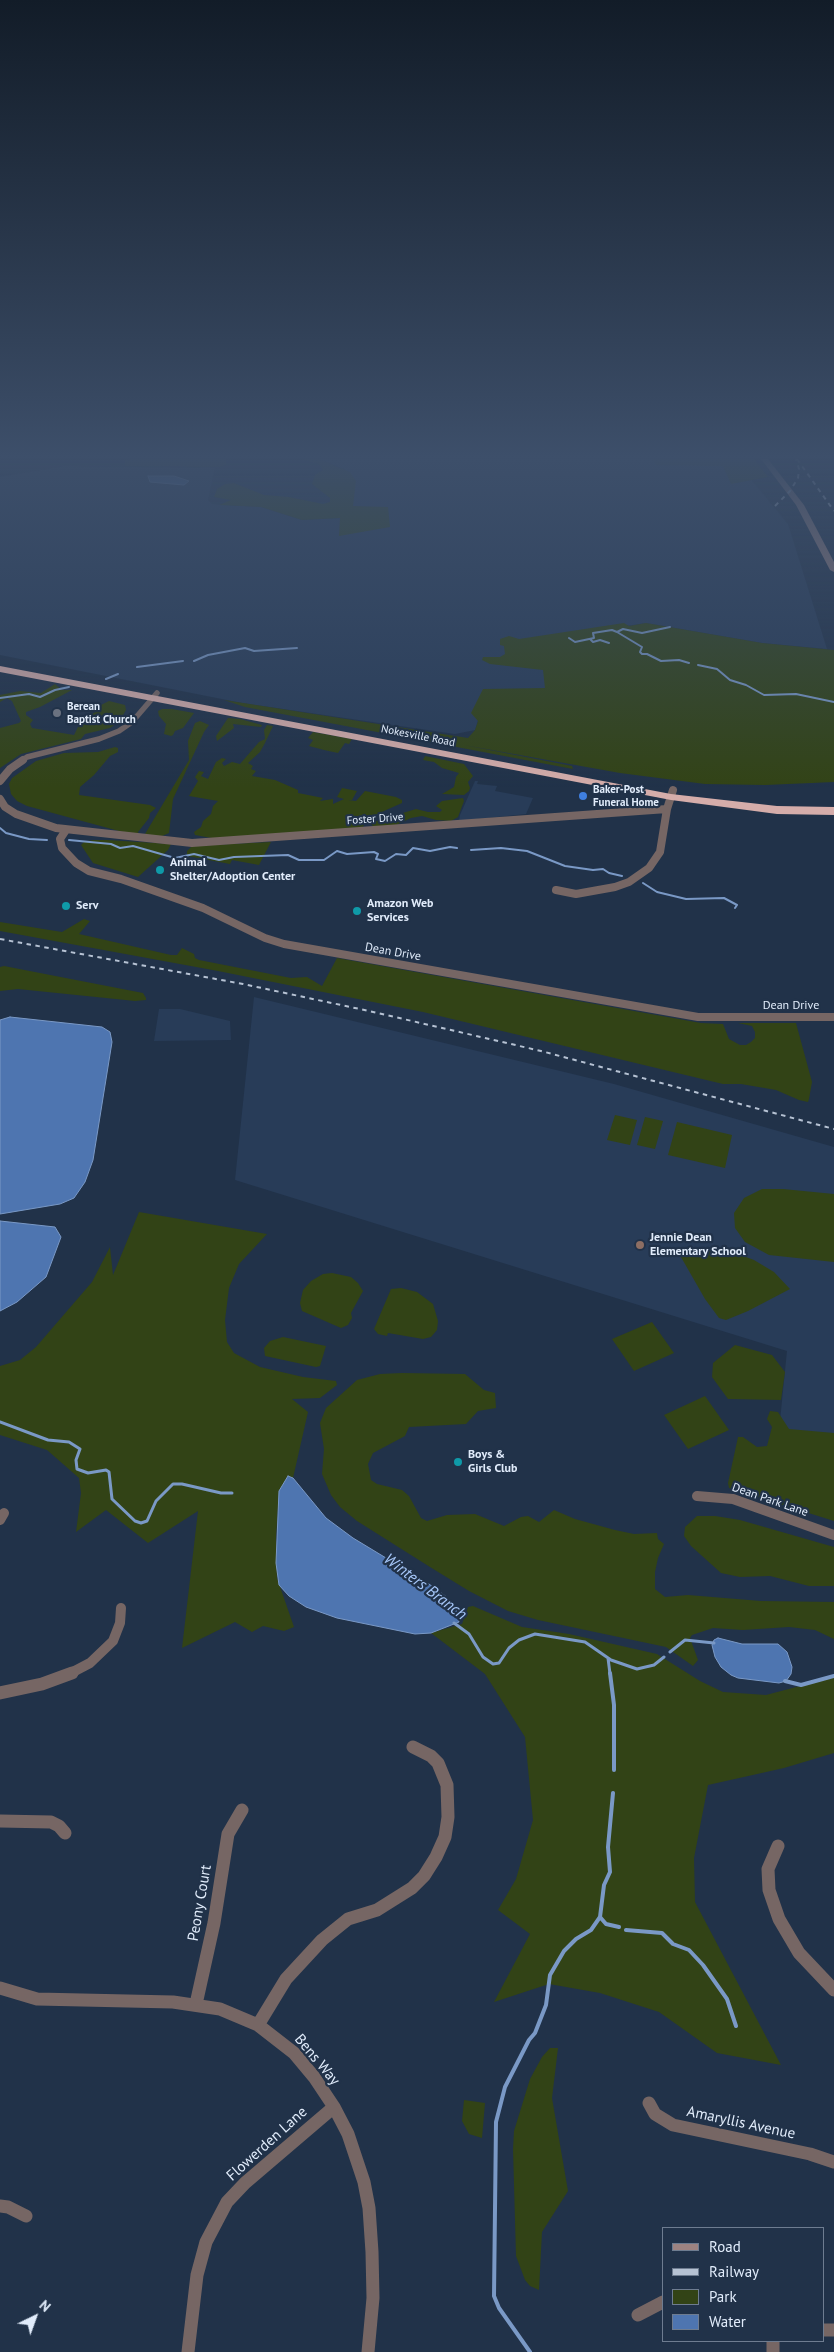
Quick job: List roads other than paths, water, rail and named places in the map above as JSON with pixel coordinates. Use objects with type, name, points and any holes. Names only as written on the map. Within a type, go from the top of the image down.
[{"type":"highway","name":"Nokesville Road","points":[[0,663],[155,696]]},
{"type":"highway","name":"Nokesville Road","points":[[0,669],[313,726],[670,799],[768,809],[834,811]]},
{"type":"highway","name":"Nokesville Road","points":[[670,799],[834,802]]},
{"type":"street","points":[[0,782],[10,769],[28,757],[104,738],[119,731],[132,722],[155,696]]},
{"type":"street","points":[[0,799],[5,807],[16,814],[66,830]]},
{"type":"street","points":[[556,890],[576,894],[600,891],[615,887],[640,876],[653,864],[660,852],[670,799]]},
{"type":"street","name":"Foster Drive","points":[[66,830],[182,843],[210,842],[670,799]]},
{"type":"street","name":"Dean Drive","points":[[66,830],[60,839],[62,848],[76,863],[89,871],[120,879],[203,908],[265,938],[284,944],[698,1017],[834,1017]]},
{"type":"street","name":"Dean Park Lane","points":[[697,1496],[733,1499],[834,1535]]},
{"type":"street","points":[[0,1693],[42,1684],[72,1673],[90,1662],[113,1641],[120,1623],[121,1608]]},
{"type":"street","points":[[258,2025],[286,1979],[322,1940],[348,1919],[376,1910],[412,1888],[424,1876],[436,1857],[445,1837],[448,1818],[447,1785],[438,1764],[423,1750],[413,1747]]},
{"type":"street","name":"Peony Court","points":[[196,2004],[214,1922],[228,1834],[242,1810]]},
{"type":"street","points":[[0,1821],[51,1822],[59,1826],[65,1833]]},
{"type":"street","points":[[778,1846],[768,1869],[769,1890],[779,1919],[799,1953],[834,1990]]},
{"type":"street","name":"Bens Way","points":[[0,1988],[37,1999],[196,2004],[220,2009],[258,2025],[294,2053],[314,2077],[334,2107],[348,2134],[367,2194],[372,2252],[372,2298],[368,2352]]},
{"type":"street","name":"Amaryllis Avenue","points":[[649,2103],[655,2114],[673,2125],[810,2154],[834,2162]]},
{"type":"street","name":"Flowerden Lane","points":[[188,2352],[197,2275],[206,2242],[227,2202],[245,2183],[334,2107]]},
{"type":"street","points":[[0,2206],[8,2206],[26,2216]]},
{"type":"street","points":[[638,2315],[642,2311],[662,2302]]},
{"type":"water","points":[[10,1017],[102,1027],[110,1032],[112,1042],[93,1160],[85,1182],[74,1198],[60,1204],[0,1214],[0,1020]]},
{"type":"water","points":[[0,1221],[55,1227],[61,1237],[46,1277],[17,1302],[0,1311]]},
{"type":"water","points":[[288,1476],[293,1478],[326,1518],[353,1538],[429,1584],[448,1598],[455,1606],[459,1622],[431,1633],[415,1634],[337,1618],[306,1607],[289,1596],[279,1585],[276,1563],[279,1491]]},
{"type":"water","points":[[718,1638],[742,1644],[778,1644],[787,1652],[792,1667],[791,1674],[786,1681],[779,1683],[738,1678],[731,1675],[721,1667],[715,1657],[712,1645],[714,1640]]},
{"type":"waterway","points":[[617,632],[623,629],[642,633],[670,627]]},
{"type":"waterway","points":[[569,638],[575,642],[594,638],[593,633],[612,630],[617,632]]},
{"type":"waterway","points":[[617,632],[642,647],[640,652],[642,654],[647,654],[661,661],[679,660],[689,663]]},
{"type":"waterway","points":[[590,639],[593,642],[600,640],[609,643]]},
{"type":"waterway","points":[[194,661],[208,655],[245,648],[254,651],[297,648]]},
{"type":"waterway","points":[[137,667],[183,661]]},
{"type":"waterway","points":[[698,665],[717,669],[730,680],[746,685],[764,695],[796,694],[834,702]]},
{"type":"waterway","points":[[106,679],[118,674]]},
{"type":"waterway","points":[[0,698],[29,694],[40,697],[55,690],[69,687]]},
{"type":"waterway","points":[[0,828],[6,833],[29,839],[47,840]]},
{"type":"waterway","points":[[69,840],[111,844],[120,848],[133,846],[175,858],[194,854],[219,860],[234,857],[288,855],[299,860],[324,860],[337,851],[347,854],[374,852],[378,854],[376,859],[385,861],[396,854],[406,855],[413,848],[430,851],[450,847],[457,848]]},
{"type":"waterway","points":[[471,850],[501,848],[527,851],[565,866],[593,870],[603,869],[609,873],[622,876]]},
{"type":"waterway","points":[[643,883],[657,892],[686,899],[724,898],[737,905],[735,908]]},
{"type":"waterway","name":"Winters Branch","points":[[0,1422],[48,1440],[69,1442],[80,1449],[76,1460],[77,1469],[88,1473],[106,1470],[109,1472],[112,1499],[135,1521],[141,1523],[147,1521],[156,1501],[173,1484],[182,1484],[221,1493],[232,1493]]},
{"type":"waterway","name":"Winters Branch","points":[[454,1623],[469,1634],[483,1657],[493,1664],[499,1663],[509,1648],[519,1640],[535,1634],[585,1642],[611,1660],[637,1669],[654,1665],[664,1657]]},
{"type":"waterway","name":"Winters Branch","points":[[670,1652],[685,1640],[714,1643]]},
{"type":"waterway","points":[[608,1658],[610,1674]]},
{"type":"waterway","points":[[610,1673],[614,1705],[614,1770]]},
{"type":"waterway","name":"Winters Branch","points":[[785,1681],[801,1685],[834,1676]]},
{"type":"waterway","points":[[600,1917],[604,1885],[610,1872],[608,1847],[613,1793]]},
{"type":"waterway","points":[[530,2352],[499,2308],[494,2296],[496,2122],[505,2087],[529,2040],[535,2033],[546,2005],[550,1975],[564,1951],[576,1939],[591,1930],[600,1917]]},
{"type":"waterway","points":[[600,1917],[606,1924],[619,1927]]},
{"type":"waterway","points":[[626,1930],[662,1933],[673,1944],[689,1950],[703,1965],[727,1999],[736,2026]]},
{"type":"railway","points":[[0,939],[243,984],[369,1011],[541,1051],[834,1129]]},
{"type":"place","name":"Berean Baptist Church","points":[[57,713]]},
{"type":"place","name":"Baker-Post Funeral Home","points":[[583,796]]},
{"type":"place","name":"Animal Shelter/Adoption Center","points":[[160,870]]},
{"type":"place","name":"Serv","points":[[66,906]]},
{"type":"place","name":"Amazon Web Services","points":[[357,911]]},
{"type":"place","name":"Jennie Dean Elementary School","points":[[640,1245]]},
{"type":"place","name":"Boys & Girls Club","points":[[458,1462]]}]
